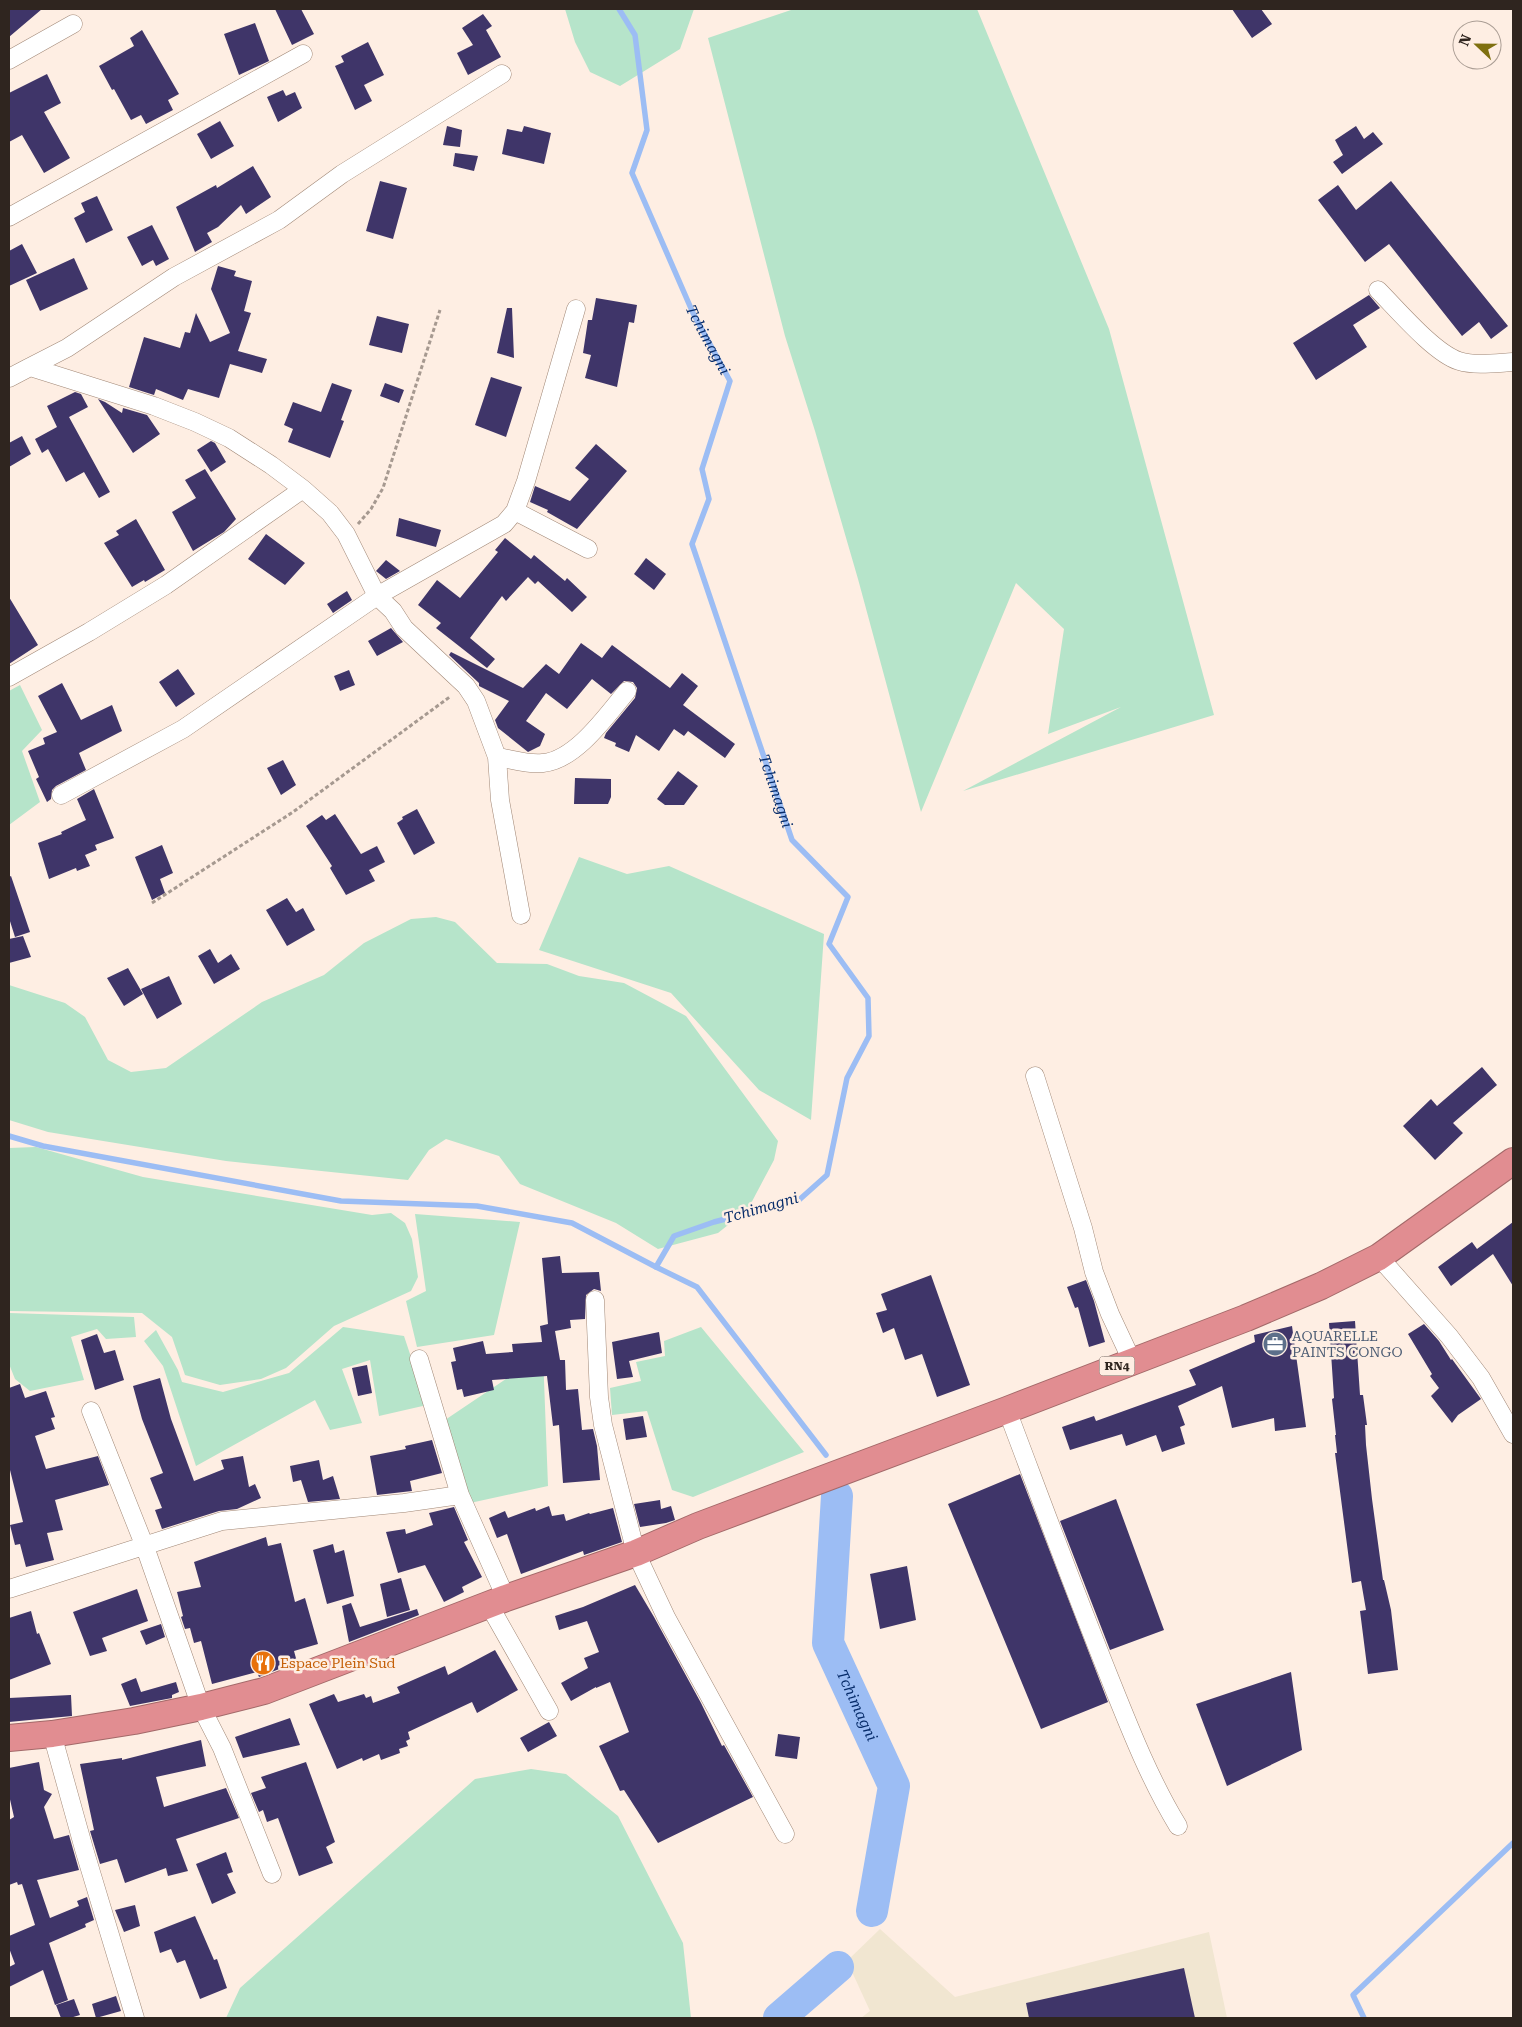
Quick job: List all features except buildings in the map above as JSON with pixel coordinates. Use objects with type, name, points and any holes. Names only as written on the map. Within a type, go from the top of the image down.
[{"type":"highway","name":"RN4","points":[[9,1738],[52,1734],[134,1721],[201,1707],[264,1690],[636,1552],[698,1526],[1008,1410],[1263,1311],[1321,1286],[1379,1257],[1513,1161]]},
{"type":"street","points":[[9,60],[73,24]]},
{"type":"street","points":[[9,217],[303,54]]},
{"type":"street","points":[[9,378],[67,348],[174,278],[279,220],[342,174],[502,74]]},
{"type":"street","points":[[1378,290],[1434,346],[1447,355],[1460,361],[1513,362]]},
{"type":"street","points":[[61,795],[183,729],[377,596],[504,524],[515,510],[526,481],[576,309]]},
{"type":"street","points":[[30,367],[154,406],[229,438],[303,488],[330,513],[346,534],[377,596],[393,611],[404,628],[466,686],[476,701],[497,757],[500,800],[521,915]]},
{"type":"street","points":[[9,677],[89,632],[166,585],[303,488]]},
{"type":"street","points":[[515,510],[588,548]]},
{"type":"street","points":[[497,757],[543,763],[558,759],[587,738],[627,691]]},
{"type":"street","points":[[1035,1076],[1083,1228],[1094,1272],[1110,1314],[1132,1361]]},
{"type":"street","points":[[1379,1257],[1449,1336],[1480,1378],[1513,1434]]},
{"type":"street","points":[[595,1300],[599,1397],[603,1425],[636,1552],[666,1617],[785,1834]]},
{"type":"street","points":[[419,1359],[460,1495],[498,1602],[549,1711]]},
{"type":"street","points":[[1008,1410],[1090,1629],[1128,1724],[1166,1807],[1178,1826]]},
{"type":"street","points":[[90,1412],[145,1547],[201,1707],[222,1748],[272,1874]]},
{"type":"street","points":[[10,1584],[145,1547],[222,1520],[404,1503],[460,1495]]},
{"type":"street","points":[[52,1734],[84,1849],[135,2018]]},
{"type":"path","points":[[346,534],[363,520],[384,488],[440,310]]},
{"type":"path","points":[[152,903],[293,812],[466,686]]},
{"type":"shaded area","points":[[880,1929],[955,1997],[1209,1932],[1227,2018],[861,2018],[870,2011],[847,1961]]},
{"type":"green space","points":[[565,9],[694,9],[680,49],[620,86],[590,72],[575,42]]},
{"type":"green space","points":[[794,9],[977,9],[1109,329],[1214,715],[963,791],[1121,707],[1048,734],[1064,629],[1016,583],[921,812],[858,579],[785,336],[708,38]]},
{"type":"green space","points":[[20,685],[42,730],[22,751],[40,802],[9,825],[9,691]]},
{"type":"green space","points":[[579,857],[627,874],[669,866],[824,934],[811,1120],[759,1090],[671,993],[539,950]]},
{"type":"green space","points":[[436,917],[455,922],[497,963],[547,964],[579,976],[624,983],[686,1016],[778,1141],[774,1160],[748,1209],[718,1233],[658,1249],[616,1223],[520,1184],[499,1156],[446,1139],[429,1150],[408,1180],[226,1161],[48,1132],[9,1120],[9,985],[65,1003],[85,1017],[108,1060],[131,1072],[166,1068],[262,1002],[324,975],[364,943],[411,919]]},
{"type":"green space","points":[[36,1147],[143,1177],[372,1215],[391,1213],[405,1223],[412,1239],[418,1277],[411,1291],[334,1326],[286,1368],[261,1379],[220,1385],[185,1375],[172,1337],[142,1313],[9,1311],[9,1148]]},
{"type":"green space","points":[[415,1214],[520,1222],[494,1335],[417,1347],[406,1301],[426,1291]]},
{"type":"green space","points":[[9,1313],[134,1317],[136,1337],[106,1339],[97,1329],[71,1337],[84,1380],[30,1391],[15,1379],[9,1364]]},
{"type":"green space","points":[[343,1327],[404,1336],[427,1405],[379,1416],[370,1360],[342,1369],[362,1423],[330,1430],[315,1400],[196,1466],[163,1366],[144,1341],[156,1330],[178,1370],[182,1382],[223,1392],[289,1373]]},
{"type":"green space","points":[[701,1327],[804,1452],[693,1497],[672,1490],[647,1411],[612,1415],[610,1388],[641,1381],[636,1362],[665,1356],[664,1341]]},
{"type":"green space","points":[[543,1354],[548,1486],[470,1503],[445,1420]]},
{"type":"green space","points":[[531,1769],[566,1774],[618,1816],[683,1943],[691,2018],[226,2018],[240,1988],[475,1779]]},
{"type":"waterway","name":"Tchimagni","points":[[619,9],[635,35],[647,130],[632,173],[693,313],[730,381],[702,469],[709,499],[692,544],[792,840],[848,897],[829,944],[868,998],[869,1036],[847,1078],[827,1175],[799,1200],[714,1222],[674,1236],[656,1267],[697,1287],[826,1455]]},
{"type":"waterway","points":[[9,1136],[43,1146],[341,1201],[477,1206],[572,1223],[656,1267]]},
{"type":"waterway","name":"Tchimagni","points":[[837,1496],[828,1643],[894,1786],[872,1911]]},
{"type":"waterway","points":[[1364,2018],[1353,1995],[1513,1843]]},
{"type":"waterway","name":"Tchimagni","points":[[779,2018],[838,1967]]},
{"type":"place","name":"AQUARELLE PAINTS CONGO","points":[[1275,1344]]},
{"type":"place","name":"Espace Plein Sud","points":[[263,1663]]}]
